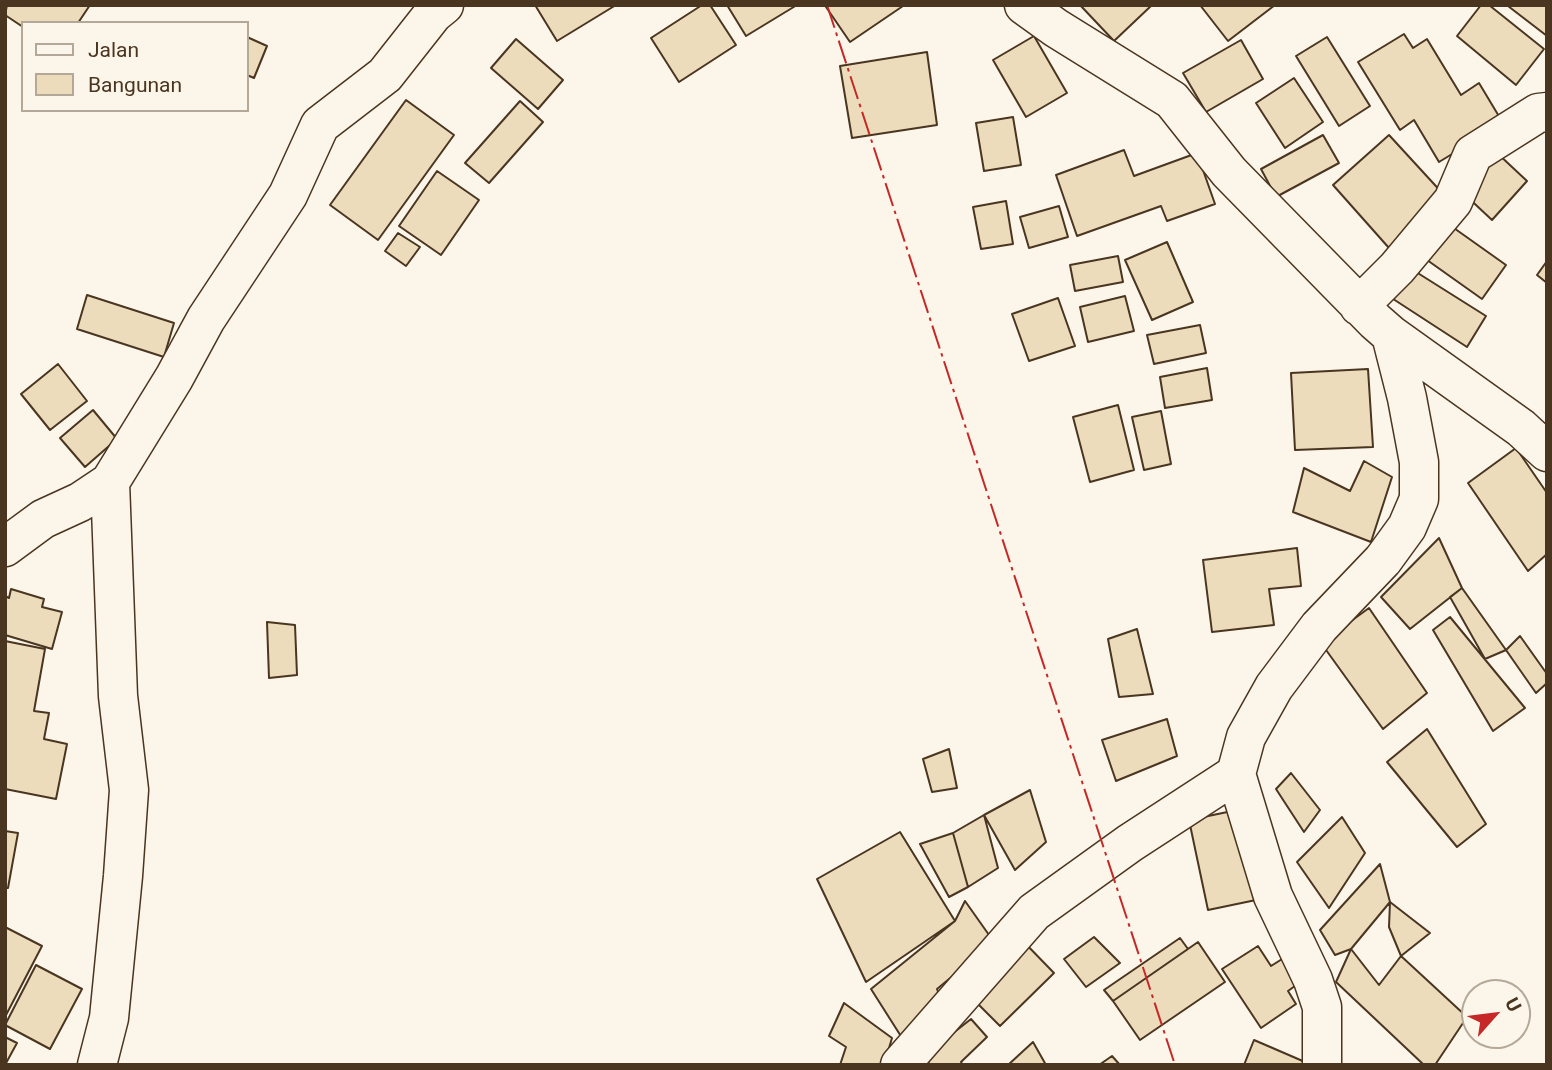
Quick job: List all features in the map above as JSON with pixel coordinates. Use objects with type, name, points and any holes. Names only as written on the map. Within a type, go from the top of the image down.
[{"type":"street","points":[[5,547],[43,519],[80,502],[110,482],[174,378],[206,319],[288,195],[320,125],[385,75],[433,14],[444,5]]},
{"type":"street","points":[[1024,5],[1172,100],[1229,172],[1359,306],[1391,335],[1521,428],[1547,452]]},
{"type":"street","points":[[1359,306],[1397,268],[1452,201],[1473,154],[1538,113],[1547,112]]},
{"type":"street","points":[[1322,1065],[1322,1007],[1313,980],[1273,896],[1236,774],[1246,737],[1274,687],[1319,627],[1383,560],[1407,527],[1419,499],[1419,462],[1391,335]]},
{"type":"street","points":[[97,1065],[109,1017],[129,790],[118,696],[110,482]]},
{"type":"street","points":[[900,1065],[1034,912],[1130,843],[1236,774]]},
{"type":"building","points":[[7,5],[90,5],[79,21],[21,21],[21,26],[5,15]]},
{"type":"building","points":[[535,5],[616,5],[557,41]]},
{"type":"building","points":[[702,5],[710,5],[736,45],[679,82],[651,38]]},
{"type":"building","points":[[727,5],[797,5],[746,36]]},
{"type":"building","points":[[1080,5],[1152,5],[1114,41]]},
{"type":"building","points":[[1200,5],[1275,5],[1228,41]]},
{"type":"building","points":[[1481,5],[1489,5],[1544,49],[1516,85],[1457,36]]},
{"type":"building","points":[[1508,5],[1547,5],[1547,36],[1508,6]]},
{"type":"building","points":[[903,6],[850,42],[826,7]]},
{"type":"building","points":[[1404,34],[1413,48],[1427,39],[1461,95],[1479,83],[1503,123],[1439,162],[1414,120],[1400,130],[1358,62]]},
{"type":"building","points":[[1034,36],[1067,93],[1026,117],[993,60]]},
{"type":"building","points":[[248,37],[267,46],[254,78],[248,75]]},
{"type":"building","points":[[1327,37],[1370,106],[1339,126],[1296,56]]},
{"type":"building","points":[[516,39],[563,80],[538,109],[491,68]]},
{"type":"building","points":[[1241,40],[1263,79],[1206,112],[1183,73]]},
{"type":"building","points":[[927,52],[937,125],[852,138],[840,66]]},
{"type":"building","points":[[1294,78],[1323,122],[1285,148],[1256,103]]},
{"type":"building","points":[[406,100],[454,135],[378,240],[330,205]]},
{"type":"building","points":[[520,101],[543,122],[489,183],[465,163]]},
{"type":"building","points":[[1013,117],[1021,165],[984,171],[976,123]]},
{"type":"building","points":[[1323,135],[1339,163],[1276,197],[1261,169]]},
{"type":"building","points":[[1389,135],[1445,196],[1389,248],[1333,185]]},
{"type":"building","points":[[1124,150],[1134,176],[1197,153],[1215,204],[1167,221],[1161,206],[1077,236],[1056,175]]},
{"type":"building","points":[[1496,152],[1527,181],[1492,220],[1461,191]]},
{"type":"building","points":[[437,171],[479,200],[441,255],[399,226]]},
{"type":"building","points":[[1006,201],[1013,244],[981,249],[973,207]]},
{"type":"building","points":[[1059,206],[1068,237],[1029,248],[1020,217]]},
{"type":"building","points":[[1444,221],[1506,265],[1482,299],[1420,255]]},
{"type":"building","points":[[398,233],[420,247],[406,266],[385,251]]},
{"type":"building","points":[[1167,242],[1193,302],[1152,320],[1125,260]]},
{"type":"building","points":[[1118,256],[1123,282],[1075,291],[1070,265]]},
{"type":"building","points":[[1547,261],[1547,283],[1537,275]]},
{"type":"building","points":[[1405,265],[1486,316],[1467,347],[1387,295]]},
{"type":"building","points":[[87,295],[174,323],[164,357],[77,329]]},
{"type":"building","points":[[1125,296],[1134,331],[1088,342],[1080,307]]},
{"type":"building","points":[[1058,298],[1075,346],[1029,361],[1012,314]]},
{"type":"building","points":[[1200,325],[1206,353],[1154,364],[1147,335]]},
{"type":"building","points":[[58,364],[87,401],[50,430],[21,394]]},
{"type":"building","points":[[1207,368],[1212,400],[1165,408],[1160,377]]},
{"type":"building","points":[[1368,369],[1373,447],[1295,450],[1291,373]]},
{"type":"building","points":[[1118,405],[1134,470],[1090,482],[1073,417]]},
{"type":"building","points":[[93,410],[117,439],[85,467],[60,438]]},
{"type":"building","points":[[1161,411],[1171,464],[1144,470],[1132,417]]},
{"type":"building","points":[[1516,448],[1547,493],[1547,554],[1528,571],[1468,483]]},
{"type":"building","points":[[1364,461],[1392,477],[1371,542],[1293,512],[1304,468],[1350,491]]},
{"type":"building","points":[[1439,538],[1462,588],[1410,629],[1381,597]]},
{"type":"building","points":[[1297,548],[1301,586],[1269,589],[1274,625],[1212,632],[1203,560]]},
{"type":"building","points":[[1462,588],[1506,650],[1485,659],[1450,597]]},
{"type":"building","points":[[11,589],[44,599],[42,607],[62,612],[52,649],[5,635],[5,596],[9,598]]},
{"type":"building","points":[[1369,608],[1427,693],[1383,729],[1321,643]]},
{"type":"building","points":[[1450,617],[1525,708],[1493,731],[1433,630]]},
{"type":"building","points":[[267,622],[295,625],[297,675],[269,678]]},
{"type":"building","points":[[1137,629],[1153,694],[1119,697],[1108,639]]},
{"type":"building","points":[[1520,636],[1547,674],[1547,683],[1536,693],[1506,650]]},
{"type":"building","points":[[5,641],[45,649],[34,711],[49,713],[44,739],[67,744],[56,799],[5,789]]},
{"type":"building","points":[[1167,719],[1177,756],[1116,781],[1102,740]]},
{"type":"building","points":[[1427,729],[1486,824],[1457,847],[1387,762]]},
{"type":"building","points":[[949,749],[957,788],[932,792],[923,759]]},
{"type":"building","points":[[1291,773],[1320,810],[1304,832],[1276,789]]},
{"type":"building","points":[[1030,790],[1046,842],[1015,870],[984,815]]},
{"type":"building","points":[[1237,810],[1256,900],[1208,910],[1189,820]]},
{"type":"building","points":[[984,815],[998,868],[968,887],[953,833]]},
{"type":"building","points":[[1342,817],[1365,853],[1329,908],[1297,862]]},
{"type":"building","points":[[5,831],[18,833],[8,888],[5,888]]},
{"type":"building","points":[[900,832],[955,921],[866,982],[817,879]]},
{"type":"building","points":[[953,833],[968,887],[949,897],[920,844]]},
{"type":"building","points":[[1380,864],[1390,902],[1351,949],[1335,955],[1320,930]]},
{"type":"building","points":[[965,901],[994,942],[937,989],[944,1008],[904,1041],[871,989],[955,921]]},
{"type":"building","points":[[1390,902],[1430,933],[1401,956],[1389,927]]},
{"type":"building","points":[[5,927],[42,946],[5,1017]]},
{"type":"building","points":[[1094,937],[1120,963],[1086,987],[1064,959]]},
{"type":"building","points":[[1020,938],[1054,973],[1000,1026],[965,991]]},
{"type":"building","points":[[1180,938],[1188,949],[1113,1001],[1104,990]]},
{"type":"building","points":[[1198,942],[1225,982],[1140,1040],[1113,1001]]},
{"type":"building","points":[[1258,946],[1271,966],[1290,954],[1306,978],[1288,991],[1296,1004],[1261,1028],[1222,969]]},
{"type":"building","points":[[1351,949],[1379,985],[1401,956],[1461,1011],[1461,1026],[1435,1065],[1424,1065],[1336,982]]},
{"type":"building","points":[[36,965],[82,989],[50,1049],[5,1025]]},
{"type":"building","points":[[844,1003],[892,1038],[884,1065],[840,1065],[846,1047],[829,1036]]},
{"type":"building","points":[[971,1019],[987,1037],[961,1062],[963,1065],[930,1065],[924,1056]]},
{"type":"building","points":[[5,1037],[17,1043],[5,1065]]},
{"type":"building","points":[[1254,1040],[1312,1065],[1244,1065]]},
{"type":"building","points":[[1033,1042],[1046,1065],[1008,1065]]},
{"type":"building","points":[[1112,1056],[1120,1065],[1099,1065]]},
{"type":"power","points":[[827,5],[1175,1065]]}]
